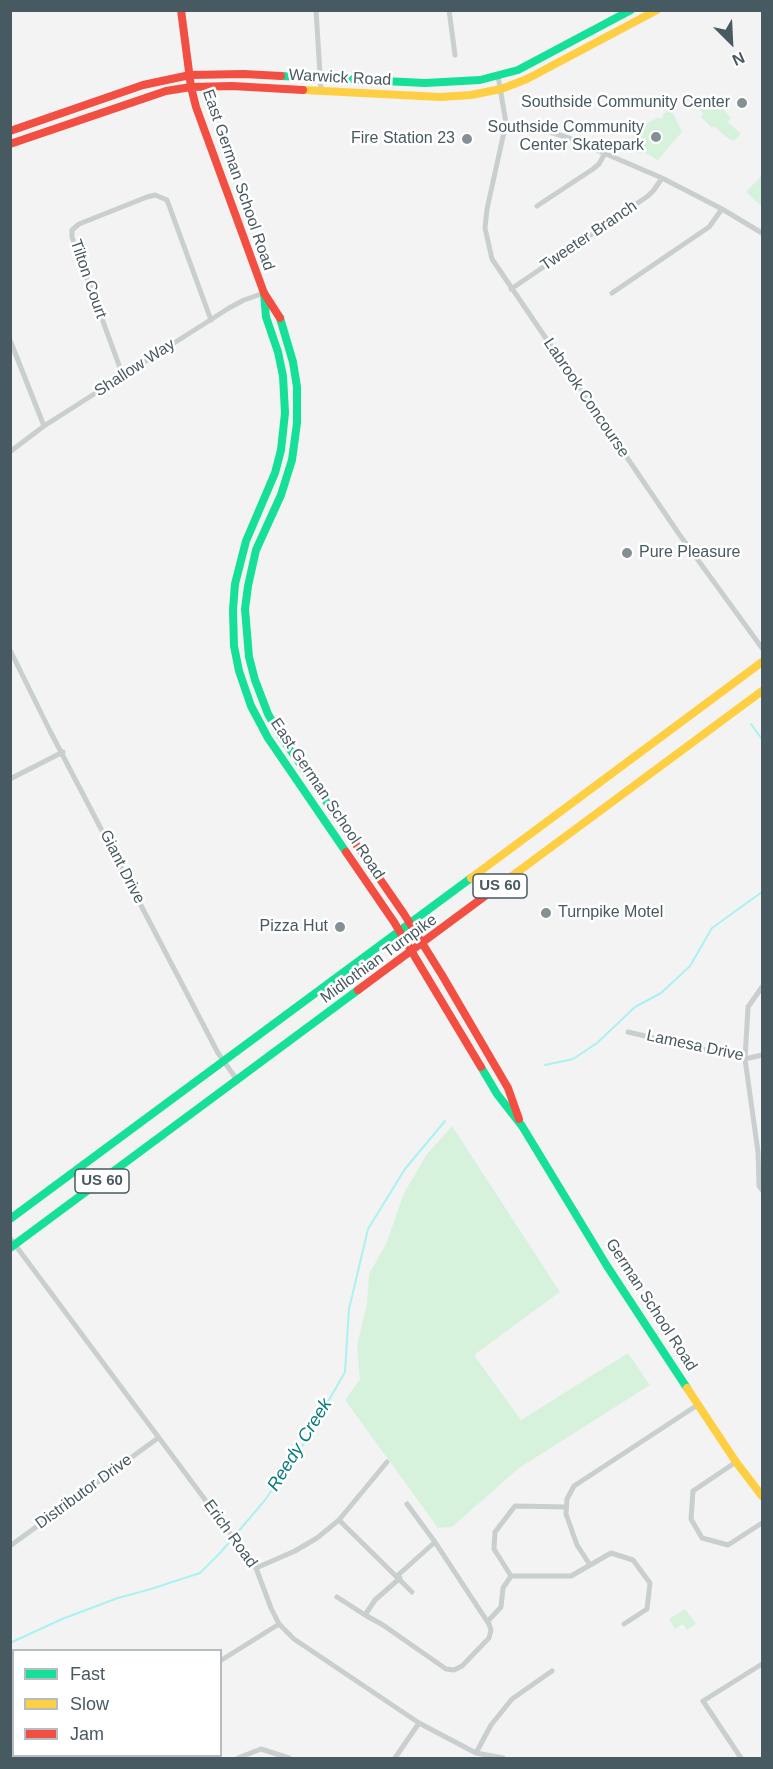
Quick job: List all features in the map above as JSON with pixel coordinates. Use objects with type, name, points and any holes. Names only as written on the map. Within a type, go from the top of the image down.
[{"type":"main road","name":"East German School Road","points":[[182,10],[191,87],[204,130],[264,293],[279,315],[290,350],[297,387],[295,448],[281,495],[260,539],[251,567],[246,604],[249,657],[258,692],[271,720],[411,924]]},
{"type":"main road","name":"Warwick Road","points":[[10,132],[135,88],[190,75],[244,74],[425,83],[480,80],[518,70],[631,10]]},
{"type":"main road","name":"Warwick Road","points":[[10,144],[166,91],[191,87],[232,86],[440,97],[471,95],[501,89],[527,79],[657,10]]},
{"type":"main road","name":"East German School Road","points":[[264,293],[266,317],[278,352],[283,376],[285,424],[282,450],[275,473],[250,530],[239,565],[233,598],[233,634],[239,671],[261,728],[400,932]]},
{"type":"main road","name":"Midlothian Turnpike","points":[[10,1219],[762,662]]},
{"type":"main road","name":"Midlothian Turnpike","points":[[12,1244],[423,944],[762,691]]},
{"type":"main road","points":[[284,762],[294,755]]},
{"type":"main road","name":"German School Road","points":[[411,924],[508,1088],[522,1126]]},
{"type":"main road","name":"German School Road","points":[[400,932],[497,1094],[522,1126],[607,1266],[736,1462],[762,1496]]},
{"type":"street","points":[[316,10],[321,90]]},
{"type":"street","points":[[449,10],[455,55]]},
{"type":"street","points":[[498,76],[506,123],[545,129],[605,153],[662,178],[762,232]]},
{"type":"street","name":"Labrook Concourse","points":[[506,123],[485,228],[492,259],[679,534],[762,648]]},
{"type":"street","points":[[537,206],[599,164],[605,153]]},
{"type":"street","name":"Tweeter Branch","points":[[512,289],[647,197],[662,178]]},
{"type":"street","name":"Tilton Court","points":[[123,376],[72,237],[72,230],[79,224],[147,197],[155,195],[167,200],[211,320]]},
{"type":"street","points":[[612,293],[709,226],[722,209]]},
{"type":"street","name":"Shallow Way","points":[[11,451],[44,426],[236,304],[264,293]]},
{"type":"street","points":[[10,340],[44,426]]},
{"type":"street","name":"Giant Drive","points":[[10,650],[224,1062],[237,1080]]},
{"type":"street","points":[[10,779],[63,752]]},
{"type":"street","points":[[762,987],[748,1007],[744,1059],[760,1152],[759,1186],[762,1190]]},
{"type":"street","name":"Lamesa Drive","points":[[627,1032],[744,1059],[762,1055]]},
{"type":"street","name":"Erich Road","points":[[12,1244],[256,1568],[279,1624],[294,1640],[419,1723],[476,1753],[504,1758]]},
{"type":"street","points":[[590,1565],[577,1545],[566,1514],[567,1499],[574,1486],[699,1404]]},
{"type":"street","name":"Distributor Drive","points":[[10,1546],[158,1438]]},
{"type":"street","points":[[256,1568],[317,1538],[339,1520],[387,1462]]},
{"type":"street","points":[[736,1462],[693,1491],[691,1519],[702,1538],[728,1545],[762,1523]]},
{"type":"street","points":[[337,1597],[383,1625],[446,1670],[454,1670],[462,1666],[489,1638],[491,1630],[488,1621],[435,1542],[406,1504]]},
{"type":"street","points":[[511,1576],[494,1549],[495,1532],[514,1506],[566,1507]]},
{"type":"street","points":[[339,1520],[412,1592]]},
{"type":"street","points":[[365,1615],[375,1600],[435,1542]]},
{"type":"street","points":[[488,1621],[501,1607],[503,1588],[511,1576],[571,1576],[611,1553],[633,1560],[650,1583],[647,1609],[624,1624]]},
{"type":"street","points":[[222,1660],[279,1624]]},
{"type":"street","points":[[741,1758],[703,1701],[762,1664]]},
{"type":"street","points":[[476,1753],[491,1725],[512,1699],[552,1671]]},
{"type":"street","points":[[395,1758],[419,1723]]},
{"type":"street","points":[[238,1758],[261,1749],[289,1758]]},
{"type":"green space","points":[[706,98],[714,98],[731,118],[728,122],[741,134],[734,141],[714,126],[712,128],[701,117],[703,114],[698,107]]},
{"type":"green space","name":"Southside Community Center Skatepark","points":[[669,108],[682,132],[658,160],[644,152],[639,154],[633,151],[626,141],[641,132],[643,125],[659,117],[663,118]]},
{"type":"green space","points":[[762,175],[762,207],[746,192]]},
{"type":"green space","points":[[452,1126],[560,1292],[474,1355],[521,1420],[628,1353],[650,1385],[519,1468],[452,1527],[438,1528],[345,1400],[360,1379],[357,1345],[367,1304],[369,1274],[386,1244],[404,1193],[427,1154]]},
{"type":"green space","points":[[685,1609],[696,1624],[687,1630],[683,1624],[675,1629],[669,1619]]},
{"type":"waterway","points":[[751,724],[762,739]]},
{"type":"waterway","points":[[545,1065],[573,1059],[597,1043],[635,1007],[661,993],[690,966],[712,928],[762,892]]},
{"type":"waterway","name":"Reedy Creek","points":[[10,1643],[62,1619],[118,1598],[200,1573],[265,1500],[305,1442],[345,1372],[349,1309],[368,1229],[405,1169],[445,1121]]},
{"type":"traffic: fast","points":[[281,76],[425,83],[480,80],[518,70],[631,10]]},
{"type":"traffic: fast","points":[[264,293],[266,317],[278,352],[283,376],[285,413],[281,450],[275,473],[246,541],[235,584],[234,646],[239,671],[251,706],[268,738],[346,852]]},
{"type":"traffic: fast","points":[[280,318],[293,362],[297,387],[297,423],[292,460],[281,495],[256,550],[248,586],[245,609],[249,657],[268,714],[344,827]]},
{"type":"traffic: fast","points":[[10,1219],[471,878]]},
{"type":"traffic: fast","points":[[10,1248],[358,990]]},
{"type":"traffic: fast","points":[[481,1067],[497,1094],[522,1126],[607,1266],[687,1388]]},
{"type":"traffic: slow","points":[[303,90],[440,97],[471,95],[501,89],[527,79],[657,10]]},
{"type":"traffic: slow","points":[[471,878],[762,662]]},
{"type":"traffic: slow","points":[[508,879],[762,691]]},
{"type":"traffic: slow","points":[[687,1388],[736,1462],[762,1496]]},
{"type":"traffic: jam","points":[[181,10],[191,87],[196,107],[264,293],[280,318]]},
{"type":"traffic: jam","points":[[10,131],[143,85],[190,75],[281,76]]},
{"type":"traffic: jam","points":[[10,144],[166,91],[191,87],[232,86],[303,90]]},
{"type":"traffic: jam","points":[[344,827],[404,914],[442,975],[508,1088],[519,1119]]},
{"type":"traffic: jam","points":[[346,852],[394,922],[481,1067]]},
{"type":"traffic: jam","points":[[358,990],[508,879]]},
{"type":"place","name":"Southside Community Center","points":[[742,103]]},
{"type":"place","name":"Southside Community Center Skatepark","points":[[656,137]]},
{"type":"place","name":"Fire Station 23","points":[[467,139]]},
{"type":"place","name":"Pure Pleasure","points":[[627,553]]},
{"type":"place","name":"Turnpike Motel","points":[[546,913]]},
{"type":"place","name":"Pizza Hut","points":[[340,927]]}]
